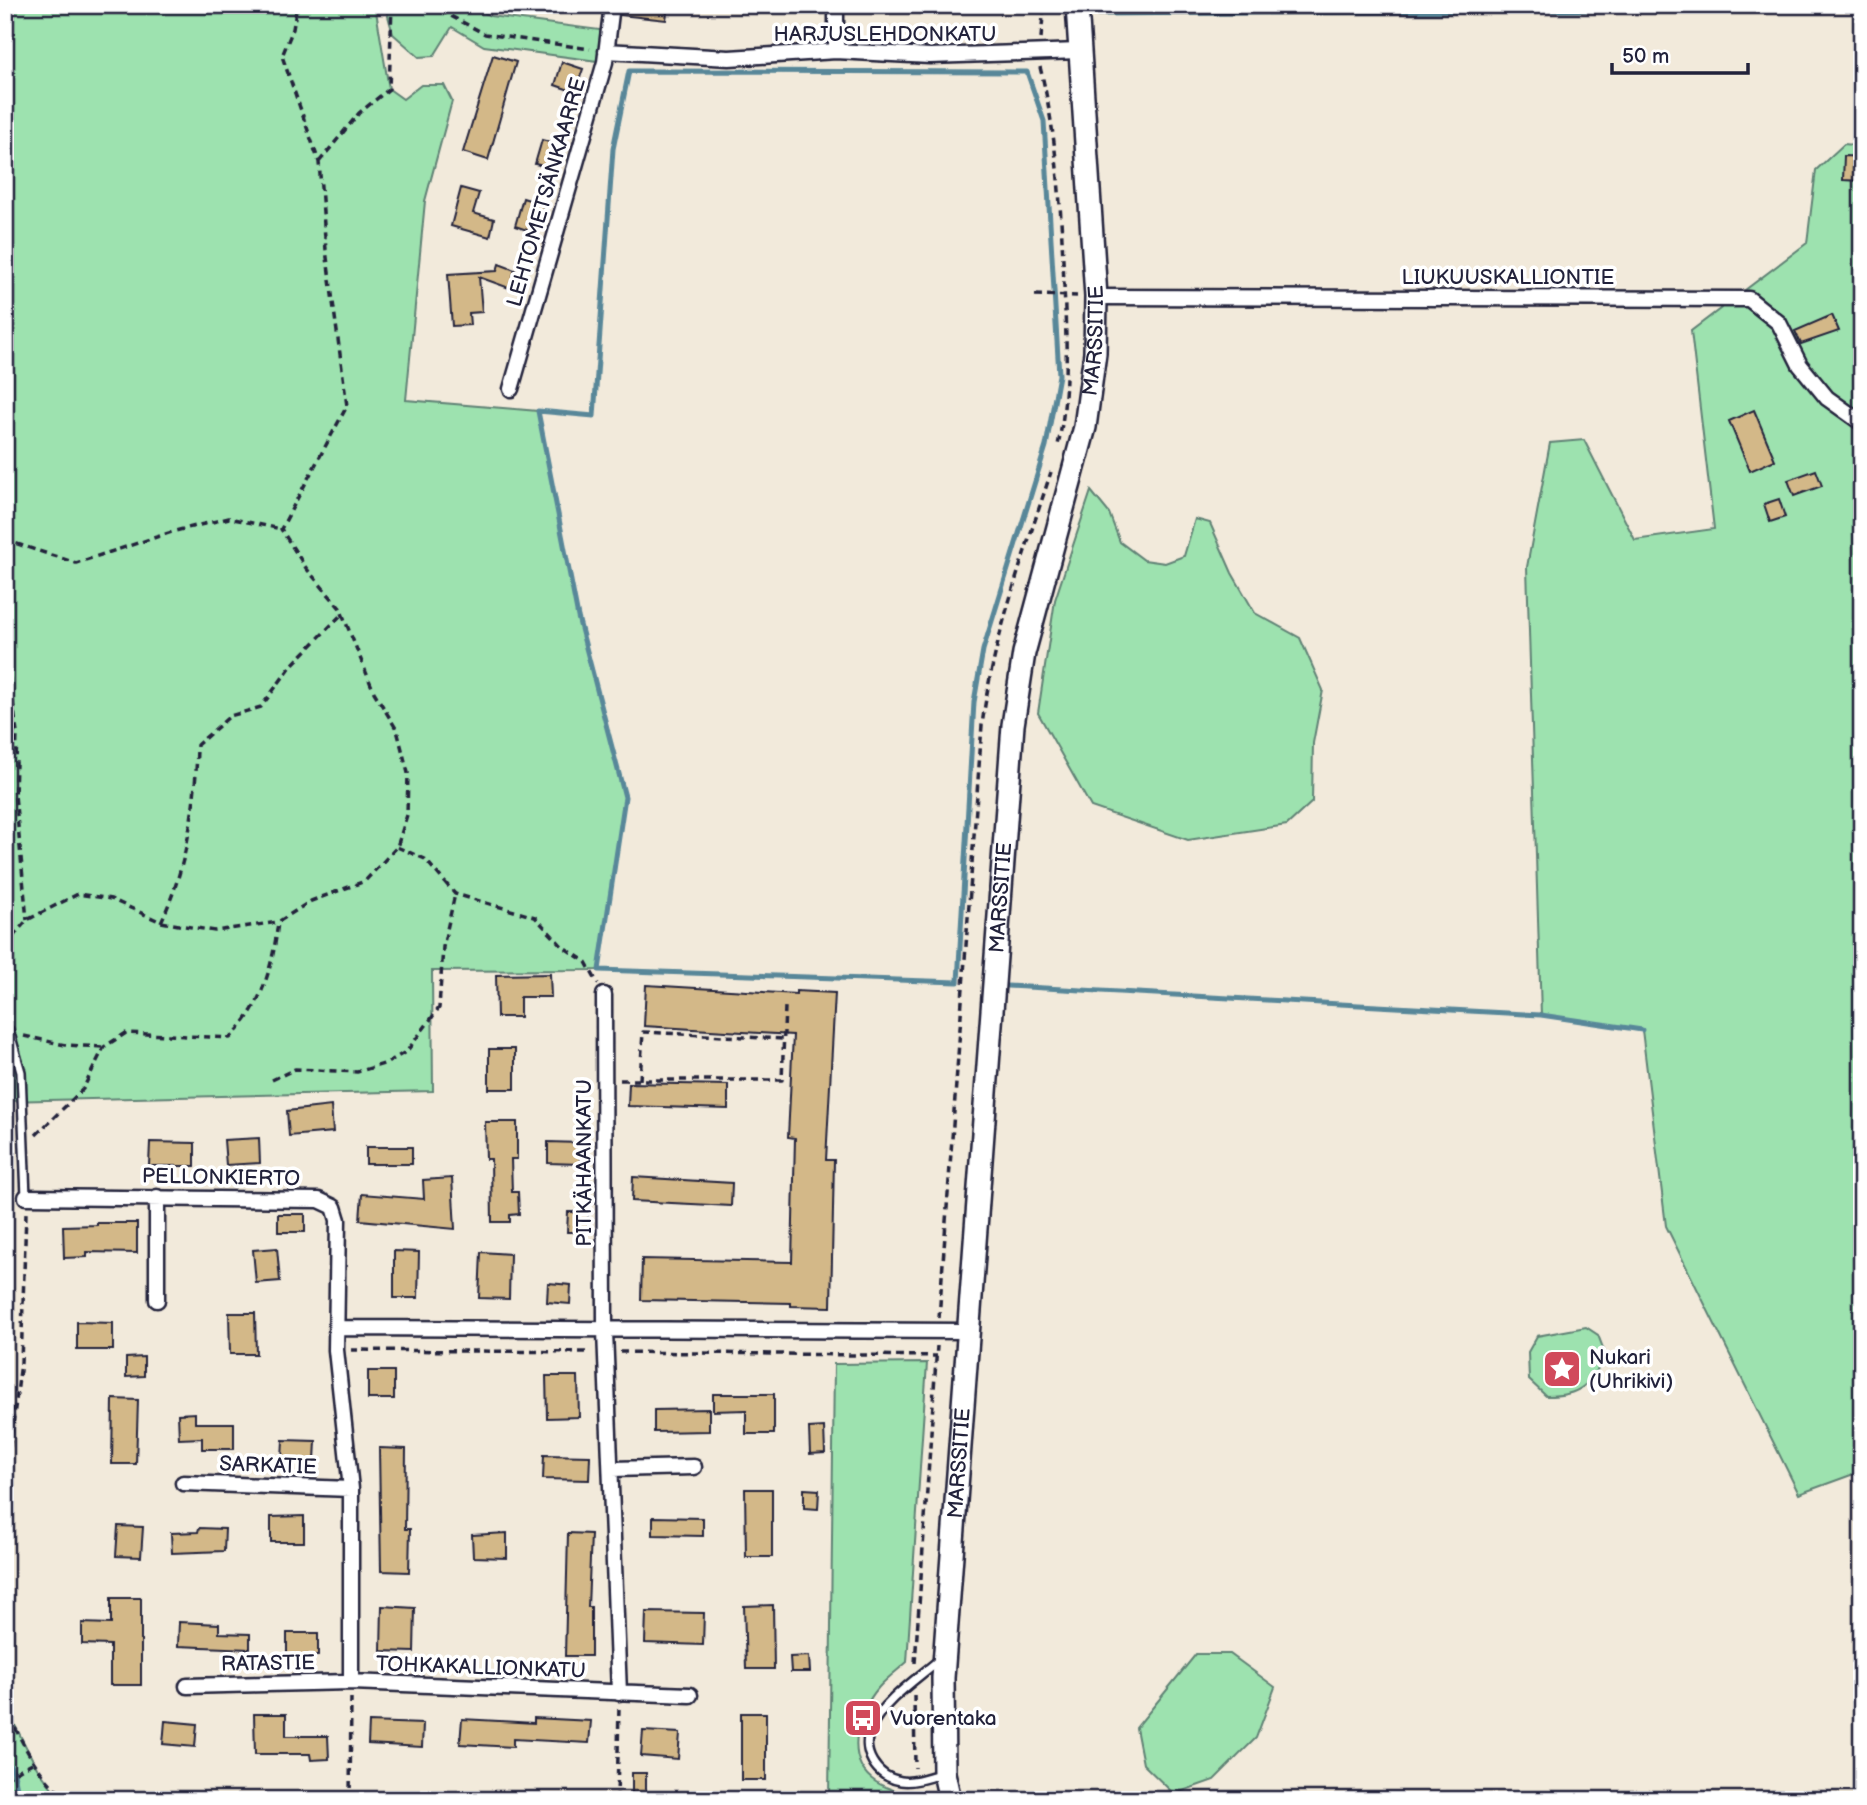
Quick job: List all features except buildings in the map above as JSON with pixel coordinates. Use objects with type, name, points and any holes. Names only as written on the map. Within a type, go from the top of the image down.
[{"type":"main road","name":"MARSSITIE","points":[[950,1800],[944,1773],[942,1716],[1013,725],[1024,653],[1085,427],[1095,353],[1096,297],[1077,5]]},
{"type":"street","name":"LEHTOMETSÄNKAARRE","points":[[511,389],[606,51],[612,5]]},
{"type":"street","points":[[836,5],[836,51]]},
{"type":"street","name":"HARJUSLEHDONKATU","points":[[606,51],[729,58],[836,51],[930,56],[1079,51]]},
{"type":"street","name":"LIUKUUSKALLIONTIE","points":[[1096,297],[1749,299],[1779,323],[1800,365],[1827,398],[1862,424]]},
{"type":"street","name":"PITKÄHAANKATU","points":[[604,995],[605,1331]]},
{"type":"street","name":"PELLONKIERTO","points":[[26,1197],[319,1200],[334,1207],[338,1220],[337,1328]]},
{"type":"street","points":[[157,1197],[157,1300]]},
{"type":"street","points":[[337,1328],[968,1331]]},
{"type":"street","name":"TOHKAKALLIONKATU","points":[[337,1328],[336,1350],[351,1489],[351,1682],[619,1693],[605,1331]]},
{"type":"street","points":[[612,1469],[694,1467]]},
{"type":"street","name":"SARKATIE","points":[[183,1483],[351,1489]]},
{"type":"street","name":"RATASTIE","points":[[187,1686],[351,1682]]},
{"type":"street","points":[[619,1693],[690,1695]]},
{"type":"lane","points":[[9,1030],[21,1072],[26,1197]]},
{"type":"lane","points":[[944,1773],[916,1781],[899,1781],[882,1773],[872,1762],[867,1744],[871,1728],[886,1707],[946,1655]]},
{"type":"path","points":[[281,529],[347,406],[326,250],[319,162],[282,56],[293,29],[297,5]]},
{"type":"path","points":[[319,162],[359,113],[389,89],[392,5]]},
{"type":"path","points":[[430,5],[485,34],[606,51]]},
{"type":"path","points":[[1035,295],[1057,296]]},
{"type":"path","points":[[5,540],[76,563],[175,531],[229,518],[281,529],[306,568],[340,608],[374,692],[397,730],[408,773],[407,815],[397,847],[365,881],[311,901],[278,922],[215,930],[161,922],[111,899],[78,894],[27,920],[5,946]]},
{"type":"path","points":[[161,922],[176,890],[197,793],[197,745],[230,716],[261,707],[292,665],[341,615]]},
{"type":"path","points":[[5,642],[17,733],[15,795],[27,920]]},
{"type":"path","points":[[397,847],[425,859],[455,894],[535,917],[562,946],[586,962],[604,995]]},
{"type":"path","points":[[272,1080],[295,1069],[357,1072],[387,1063],[407,1051],[439,1008],[443,947],[455,894]]},
{"type":"path","points":[[23,1146],[83,1089],[104,1047],[126,1033],[230,1038],[245,1024],[265,987],[278,922]]},
{"type":"path","points":[[604,1080],[782,1080],[785,1007]]},
{"type":"path","points":[[9,1030],[54,1043],[104,1047]]},
{"type":"path","points":[[640,1080],[643,1032],[784,1039]]},
{"type":"path","points":[[5,1483],[21,1363],[26,1197]]},
{"type":"path","points":[[336,1350],[937,1356]]},
{"type":"path","points":[[350,1800],[351,1682]]},
{"type":"path","points":[[617,1800],[619,1693]]},
{"type":"path","points":[[5,1706],[34,1762],[52,1788],[68,1800]]},
{"type":"path","points":[[5,1778],[34,1762]]},
{"type":"green space","points":[[5,5],[375,5],[389,89],[403,99],[421,85],[444,85],[452,101],[425,201],[406,400],[538,411],[578,617],[625,797],[599,970],[432,971],[433,1091],[5,1101]]},
{"type":"green space","points":[[385,5],[472,5],[490,16],[608,31],[605,62],[484,46],[452,27],[434,56],[419,57],[393,34]]},
{"type":"green space","points":[[1844,144],[1862,146],[1862,1471],[1799,1494],[1666,1226],[1642,1030],[1541,1015],[1527,567],[1550,443],[1584,440],[1635,540],[1714,529],[1691,331],[1807,243],[1816,170]]},
{"type":"green space","points":[[1091,491],[1109,513],[1120,542],[1144,560],[1165,563],[1184,556],[1195,519],[1210,523],[1232,573],[1255,613],[1300,638],[1323,690],[1313,743],[1312,802],[1287,825],[1188,840],[1091,807],[1038,713],[1055,600]]},
{"type":"green space","points":[[1586,1327],[1598,1335],[1606,1356],[1583,1387],[1568,1394],[1546,1396],[1529,1380],[1528,1352],[1537,1336]]},
{"type":"green space","points":[[927,1363],[907,1662],[871,1697],[857,1736],[859,1762],[866,1773],[876,1782],[906,1794],[907,1800],[829,1800],[834,1364]]},
{"type":"green space","points":[[1196,1654],[1230,1654],[1275,1687],[1256,1738],[1214,1780],[1174,1794],[1143,1764],[1136,1728]]},
{"type":"green space","points":[[5,1706],[37,1768],[52,1788],[56,1800],[5,1800]]},
{"type":"waterway","points":[[1095,14],[1862,8]]},
{"type":"waterway","points":[[629,71],[1027,72],[1044,121],[1059,375],[1046,446],[983,650],[974,702],[958,982],[599,970],[625,797],[578,617],[538,411],[594,416],[613,149],[629,71]]},
{"type":"waterway","points":[[1007,986],[1541,1015],[1642,1030]]},
{"type":"waterway","points":[[5,1756],[14,1773],[19,1800]]},
{"type":"place","name":"Nukari (Uhrikivi)","points":[[1562,1369]]},
{"type":"place","name":"Vuorentaka","points":[[863,1718]]}]
